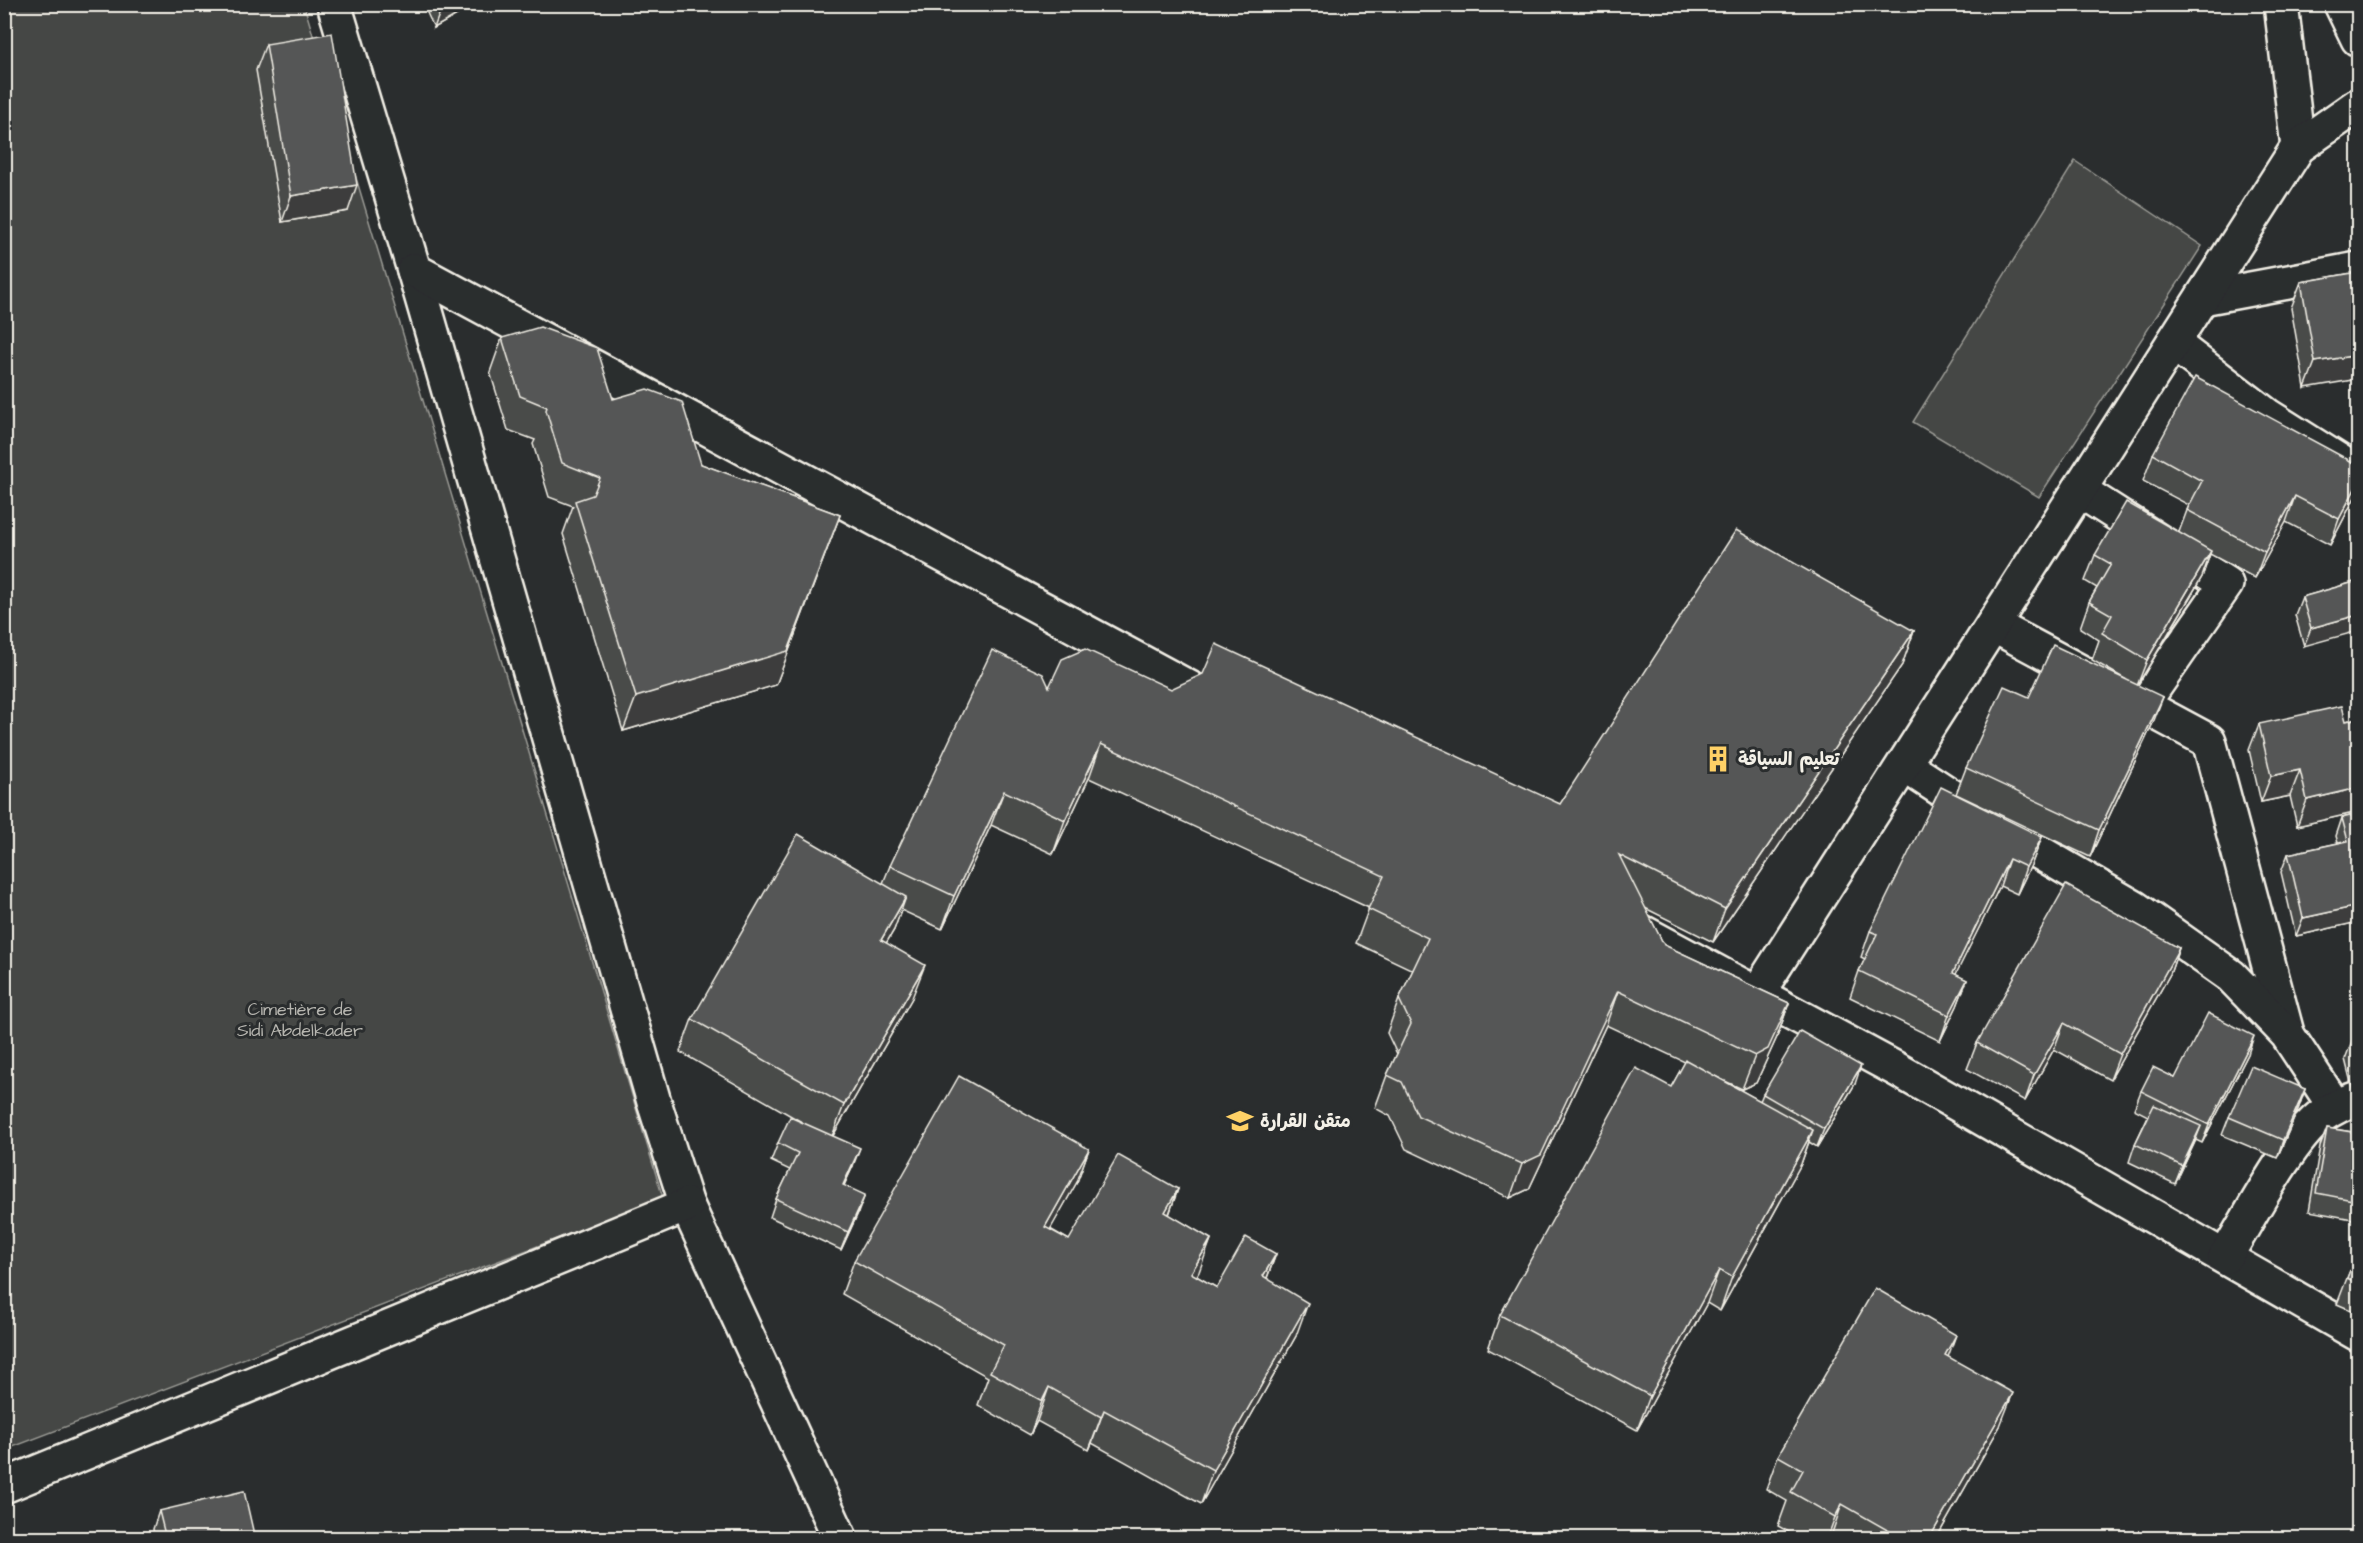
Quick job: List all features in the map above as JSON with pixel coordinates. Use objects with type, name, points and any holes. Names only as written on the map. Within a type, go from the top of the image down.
[{"type":"street","points":[[334,4],[414,270],[654,1102],[687,1205],[840,1539]]},
{"type":"street","points":[[2281,4],[2298,147]]},
{"type":"street","points":[[2341,4],[2358,39]]},
{"type":"street","points":[[1757,994],[2298,147],[2358,105]]},
{"type":"street","points":[[2202,298],[2358,269]]},
{"type":"street","points":[[414,270],[1254,722]]},
{"type":"street","points":[[2174,343],[2268,416],[2351,461]]},
{"type":"street","points":[[2079,490],[2226,584],[2142,705]]},
{"type":"street","points":[[1993,625],[2209,741],[2287,1034]]},
{"type":"street","points":[[1904,765],[2025,844],[2135,908],[2231,976],[2287,1034],[2347,1102],[2319,1118],[2293,1147],[2225,1257]]},
{"type":"street","points":[[1600,909],[1898,1070],[2358,1334]]},
{"type":"street","points":[[4,1486],[687,1205]]},
{"type":"green space","name":"Cimetière de Sidi Abdelkader","points":[[5,5],[304,5],[663,1198],[5,1450]]},
{"type":"green space","points":[[2075,161],[2202,246],[2039,497],[1913,422]]},
{"type":"building","points":[[332,33],[357,185],[291,196],[266,44]]},
{"type":"building","points":[[2358,272],[2358,355],[2315,362],[2301,282]]},
{"type":"building","points":[[540,327],[597,348],[613,399],[647,389],[682,402],[701,464],[840,515],[788,651],[636,697],[575,501],[593,495],[600,478],[562,463],[547,407],[520,396],[502,338]]},
{"type":"building","points":[[2195,377],[2358,465],[2358,483],[2339,519],[2295,496],[2265,552],[2187,510],[2202,481],[2153,454]]},
{"type":"building","points":[[2126,502],[2211,551],[2147,660],[2102,633],[2112,615],[2089,602],[2111,564],[2095,555]]},
{"type":"building","points":[[1736,530],[1914,631],[1725,909],[1619,855],[1664,945],[1789,1003],[1768,1049],[1755,1056],[1618,991],[1541,1155],[1522,1164],[1418,1116],[1402,1082],[1387,1075],[1411,1024],[1399,999],[1428,938],[1368,909],[1384,876],[1101,744],[1065,820],[1004,791],[954,896],[890,866],[992,650],[1043,674],[1049,687],[1062,659],[1085,649],[1171,689],[1203,674],[1216,644],[1560,804]]},
{"type":"building","points":[[2358,581],[2358,615],[2311,628],[2302,597]]},
{"type":"building","points":[[2053,645],[2163,697],[2099,830],[1966,768],[2004,686],[2029,697]]},
{"type":"building","points":[[2342,706],[2346,721],[2358,718],[2358,788],[2307,800],[2300,770],[2271,776],[2259,724]]},
{"type":"building","points":[[1941,787],[2042,837],[2026,867],[2009,859],[1953,973],[1967,980],[1949,1015],[1859,971],[1877,934],[1870,931]]},
{"type":"building","points":[[2358,814],[2358,906],[2303,918],[2288,854],[2348,841],[2342,818]]},
{"type":"building","points":[[798,834],[906,897],[881,940],[925,965],[844,1105],[692,1019]]},
{"type":"building","points":[[2066,885],[2179,948],[2120,1054],[2064,1023],[2034,1075],[1977,1043]]},
{"type":"building","points":[[2208,1013],[2254,1036],[2209,1125],[2141,1091],[2153,1067],[2175,1078]]},
{"type":"building","points":[[1800,1031],[1861,1066],[1824,1129],[1763,1094]]},
{"type":"building","points":[[2358,1039],[2358,1069],[2352,1041]]},
{"type":"building","points":[[1686,1060],[1813,1130],[1732,1277],[1719,1270],[1650,1396],[1500,1315],[1636,1068],[1671,1087]]},
{"type":"building","points":[[2251,1066],[2305,1089],[2283,1140],[2229,1117]]},
{"type":"building","points":[[959,1076],[1089,1149],[1045,1227],[1069,1240],[1118,1155],[1178,1189],[1165,1212],[1211,1239],[1191,1273],[1217,1288],[1246,1237],[1276,1254],[1263,1276],[1308,1303],[1213,1470],[1104,1410],[1101,1417],[1049,1387],[1042,1401],[990,1372],[1004,1345],[854,1261]]},
{"type":"building","points":[[2154,1105],[2201,1126],[2182,1166],[2135,1144]]},
{"type":"building","points":[[790,1117],[860,1148],[843,1185],[865,1195],[848,1232],[776,1199],[798,1153],[778,1143]]},
{"type":"building","points":[[2327,1128],[2358,1133],[2358,1201],[2316,1193]]},
{"type":"building","points":[[2358,1251],[2358,1283],[2347,1278]]},
{"type":"building","points":[[1875,1288],[1956,1335],[1945,1355],[2013,1393],[1929,1539],[1903,1539],[1842,1504],[1835,1517],[1791,1492],[1803,1470],[1778,1456]]},
{"type":"building","points":[[244,1491],[255,1539],[166,1539],[159,1511]]},
{"type":"place","name":"تعليم السياقة","points":[[1718,759]]},
{"type":"place","name":"متقن القرارة","points":[[1240,1121]]}]
